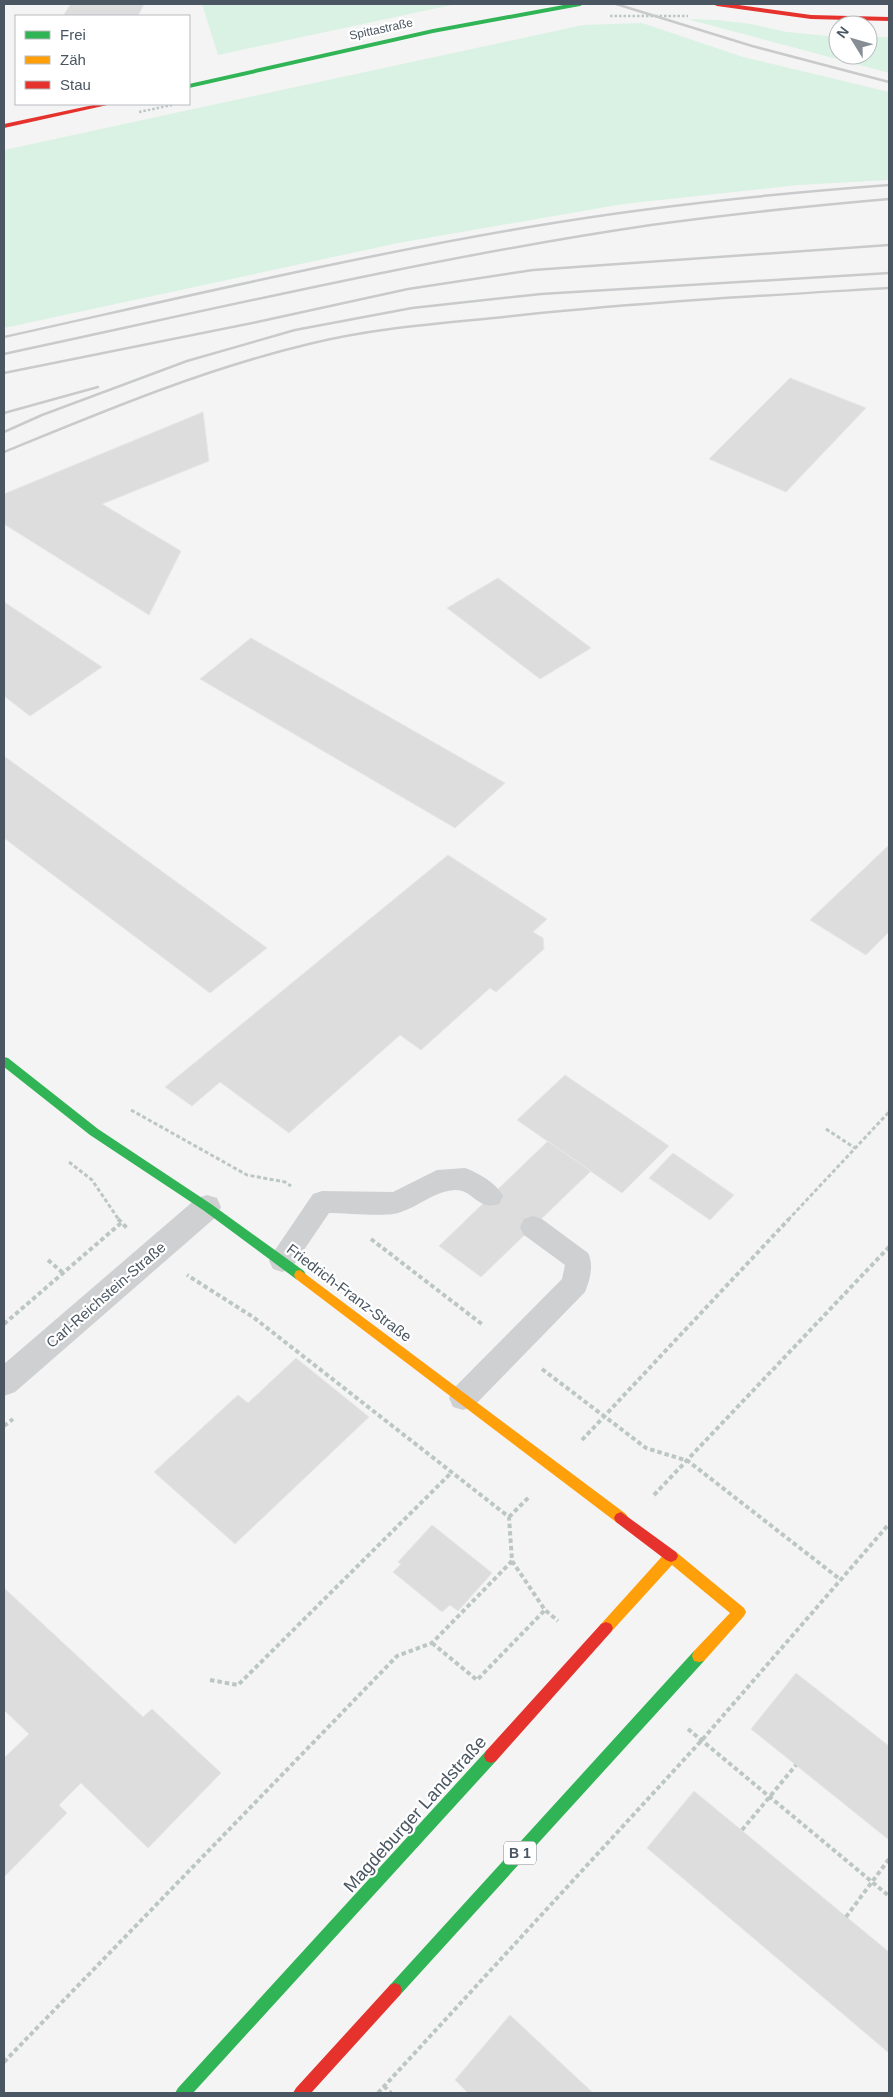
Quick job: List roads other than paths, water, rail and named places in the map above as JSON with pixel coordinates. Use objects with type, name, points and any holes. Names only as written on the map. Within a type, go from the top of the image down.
[{"type":"street","name":"Spittastraße","points":[[190,86],[400,38],[537,10],[580,4]]},
{"type":"street","points":[[717,4],[811,17],[889,19]]},
{"type":"street","points":[[4,126],[103,105]]},
{"type":"street","name":"Friedrich-Franz-Straße","points":[[4,1062],[94,1132],[207,1207],[282,1261],[671,1556],[739,1612],[301,2093]]},
{"type":"street","name":"Carl-Reichstein-Straße","points":[[4,1383],[207,1207]]},
{"type":"street","name":"Magdeburger Landstraße","points":[[183,2093],[377,1882],[671,1556]]},
{"type":"lane","points":[[282,1261],[322,1202],[396,1203],[436,1181],[465,1179],[490,1196]]},
{"type":"lane","points":[[463,1398],[575,1284],[579,1261],[533,1227]]},
{"type":"railway","points":[[616,4],[752,46],[889,82]]},
{"type":"railway","points":[[4,337],[335,264],[535,226],[711,201],[889,185]]},
{"type":"railway","points":[[4,354],[327,284],[489,252],[710,217],[889,199]]},
{"type":"railway","points":[[4,373],[257,322],[408,289],[533,270],[889,245]]},
{"type":"railway","points":[[4,432],[42,415],[187,361],[295,330],[412,308],[541,294],[889,273]]},
{"type":"railway","points":[[4,452],[117,406],[193,378],[270,354],[354,334],[592,308],[889,288]]},
{"type":"railway","points":[[4,413],[98,387]]}]
